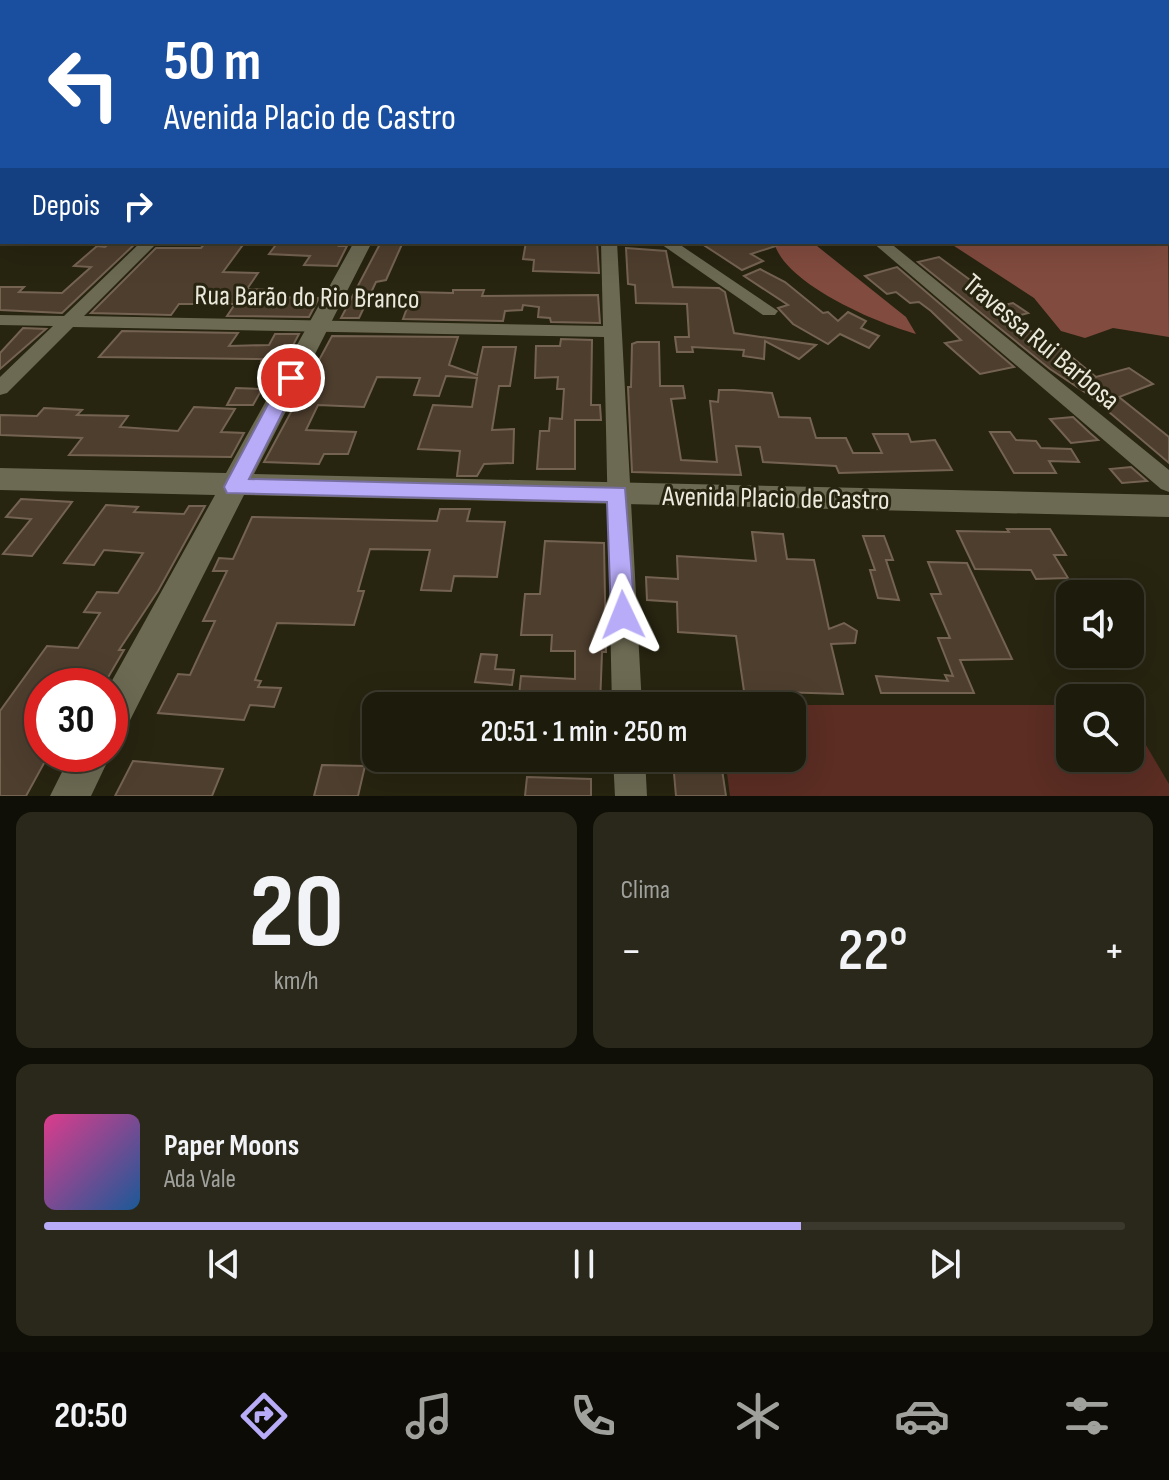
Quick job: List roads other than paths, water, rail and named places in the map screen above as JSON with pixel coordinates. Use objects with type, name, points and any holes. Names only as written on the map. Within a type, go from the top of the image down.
[{"type":"street","points":[[0,388],[148,244]]},
{"type":"street","points":[[128,687],[362,244]]},
{"type":"street","points":[[609,244],[626,692]]},
{"type":"street","points":[[669,244],[769,311]]},
{"type":"street","name":"Travessa Rui Barbosa","points":[[882,244],[1169,483]]},
{"type":"street","name":"Rua Barão do Rio Branco","points":[[0,320],[320,323],[612,332]]},
{"type":"street","name":"Avenida Placio de Castro","points":[[0,479],[234,487],[1169,506]]},
{"type":"street","points":[[70,796],[83,772]]},
{"type":"street","points":[[630,772],[631,796]]}]
